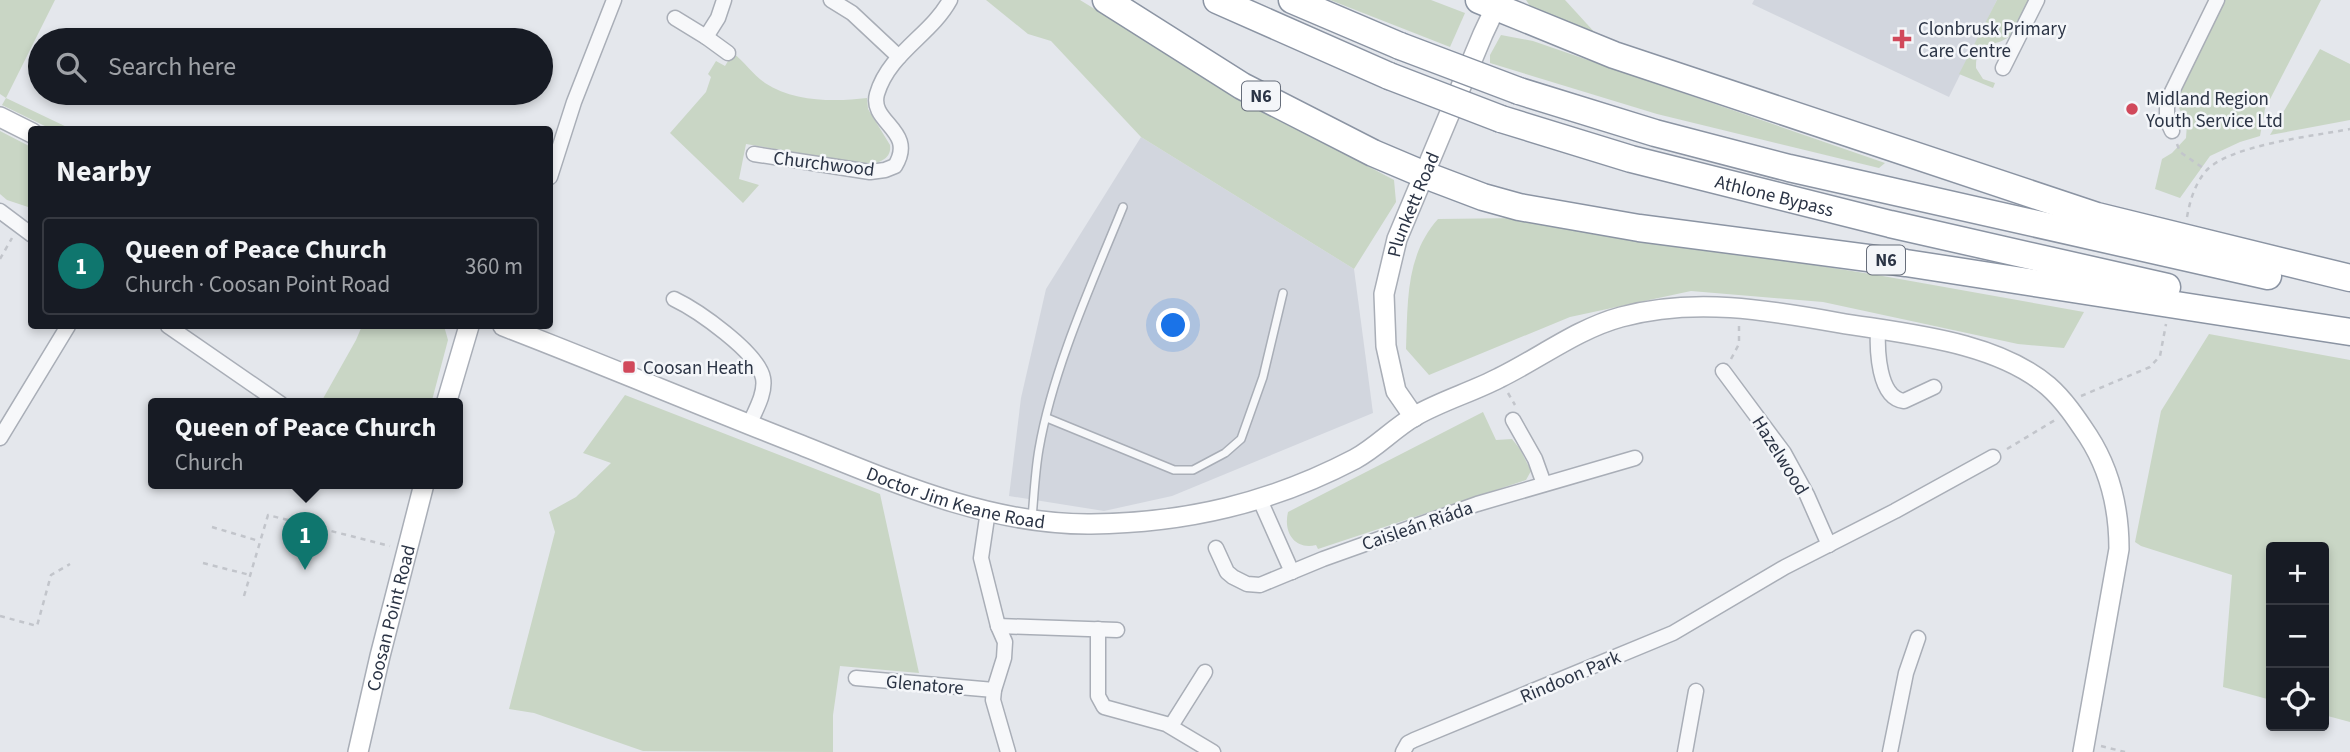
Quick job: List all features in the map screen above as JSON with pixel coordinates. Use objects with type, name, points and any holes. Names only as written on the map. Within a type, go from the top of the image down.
[{"type":"highway","name":"N6","points":[[1106,0],[1242,86],[1373,153],[1483,197],[1519,207],[1599,221],[1906,263],[2350,330]]},
{"type":"highway","name":"Athlone Bypass","points":[[1217,0],[1389,76],[1501,119],[1631,159],[1890,224],[2350,330]]},
{"type":"highway","name":"Athlone Bypass","points":[[1292,0],[1400,46],[1519,91],[1655,133],[1789,168],[2350,295]]},
{"type":"highway","points":[[1492,2],[1534,24],[1614,55],[2097,216],[2350,278]]},
{"type":"street","points":[[553,168],[574,102],[614,0]]},
{"type":"street","points":[[706,37],[718,18],[724,0]]},
{"type":"street","points":[[831,0],[852,13],[899,57]]},
{"type":"street","name":"Churchwood","points":[[754,154],[870,172],[895,166],[901,150],[900,140],[897,132],[877,108],[876,101],[884,77],[950,0]]},
{"type":"street","points":[[2003,68],[2037,0]]},
{"type":"street","points":[[2172,131],[2167,120],[2167,102],[2217,0]]},
{"type":"street","name":"Plunkett Road","points":[[1414,416],[1396,391],[1386,346],[1384,294],[1397,239],[1483,34],[1492,2]]},
{"type":"street","points":[[676,18],[728,52]]},
{"type":"street","points":[[0,117],[28,131]]},
{"type":"street","points":[[0,211],[28,232]]},
{"type":"street","points":[[674,299],[717,326],[749,355],[761,373],[763,386],[749,425]]},
{"type":"street","name":"Doctor Jim Keane Road","points":[[516,329],[888,480],[988,511],[1085,525],[1208,513],[1261,500],[1361,456],[1414,416],[1500,378],[1592,326],[1626,316],[1680,306],[1741,309],[1878,329],[1939,341],[2003,359],[2029,372],[2067,407],[2093,444],[2112,489],[2119,525],[2115,579],[2084,747]]},
{"type":"street","points":[[0,438],[66,329]]},
{"type":"street","points":[[172,329],[272,398]]},
{"type":"street","points":[[448,398],[468,329]]},
{"type":"street","points":[[1878,329],[1879,360],[1884,383],[1891,394],[1904,401],[1934,387]]},
{"type":"street","name":"Hazelwood","points":[[1723,371],[1784,453],[1807,495],[1829,545]]},
{"type":"street","points":[[1513,420],[1535,459],[1544,484]]},
{"type":"street","points":[[1829,545],[1993,457]]},
{"type":"street","name":"Caisleán Riáda","points":[[1216,548],[1227,572],[1247,584],[1260,585],[1400,530],[1635,458]]},
{"type":"street","name":"Coosan Point Road","points":[[358,752],[407,551],[419,489]]},
{"type":"street","points":[[1261,500],[1292,572]]},
{"type":"street","points":[[988,511],[981,558],[1005,647],[1002,670],[994,690],[994,706],[1008,752]]},
{"type":"street","name":"Rindoon Park","points":[[1403,752],[1408,743],[1414,740],[1672,633],[1829,545]]},
{"type":"street","points":[[998,626],[1117,630]]},
{"type":"street","points":[[1098,629],[1098,696],[1104,707],[1171,726],[1213,752]]},
{"type":"street","points":[[1890,752],[1906,673],[1918,638]]},
{"type":"street","points":[[1171,726],[1205,672]]},
{"type":"street","name":"Glenatore","points":[[856,678],[994,690]]},
{"type":"street","points":[[1685,752],[1696,691]]},
{"type":"lane","points":[[1032,519],[1039,449],[1053,393],[1085,300],[1123,206]]},
{"type":"lane","points":[[1046,418],[1174,470],[1193,470],[1225,453],[1241,439],[1263,377],[1283,293]]},
{"type":"path","points":[[2185,226],[2191,194],[2206,170],[2238,151],[2350,129]]},
{"type":"path","points":[[2172,131],[2180,152],[2206,170]]},
{"type":"path","points":[[0,259],[19,226]]},
{"type":"path","points":[[1723,371],[1739,344],[1741,309]]},
{"type":"path","points":[[1993,457],[2067,407],[2150,367],[2160,356],[2167,317]]},
{"type":"path","points":[[1500,378],[1520,414],[1513,420]]},
{"type":"path","points":[[244,596],[268,515],[407,551]]},
{"type":"path","points":[[212,527],[260,541]]},
{"type":"path","points":[[203,563],[250,575]]},
{"type":"path","points":[[0,616],[37,625],[51,575],[70,564]]},
{"type":"path","points":[[2084,747],[2125,752]]},
{"type":"shaded area","name":"Clonbrusk Primary Care Centre","points":[[1754,0],[1997,0],[1949,97],[1752,4]]},
{"type":"shaded area","points":[[1141,137],[1354,269],[1373,413],[1172,496],[1104,511],[1009,496],[1021,398],[1046,289]]},
{"type":"green space","points":[[0,0],[55,0],[41,28],[28,28],[28,54],[6,98],[0,94]]},
{"type":"green space","points":[[986,0],[1080,0],[1241,99],[1394,180],[1396,202],[1354,269],[1141,137],[1051,41],[1028,34]]},
{"type":"green space","points":[[1330,0],[1431,0],[1465,13],[1450,47]]},
{"type":"green space","points":[[1526,0],[1565,0],[1597,35],[1532,9]]},
{"type":"green space","points":[[1997,0],[2029,0],[2013,33],[1979,51],[1976,68],[1983,79],[1995,83],[1993,88],[1959,74]]},
{"type":"green space","points":[[2224,0],[2321,0],[2265,109],[2260,136],[2210,156],[2180,198],[2155,189],[2162,159],[2186,138],[2187,124],[2176,102],[2179,91]]},
{"type":"green space","points":[[1501,35],[1533,41],[1885,163],[1879,168],[1657,114],[1490,63],[1490,55]]},
{"type":"green space","points":[[2320,49],[2350,64],[2350,120],[2270,135]]},
{"type":"green space","points":[[733,53],[765,83],[789,94],[828,100],[867,98],[868,109],[890,145],[889,154],[880,161],[867,165],[746,144],[739,179],[759,185],[743,203],[670,133],[706,92],[711,77],[708,74],[716,61],[725,66]]},
{"type":"green space","points":[[6,98],[65,126],[45,126],[2,105]]},
{"type":"green space","points":[[0,131],[28,145],[28,207],[7,200],[0,194]]},
{"type":"green space","points":[[1521,218],[1877,275],[2084,312],[2064,348],[2018,344],[1823,302],[1691,291],[1570,317],[1429,375],[1406,349],[1410,281],[1419,248],[1427,233],[1438,219]]},
{"type":"green space","points":[[361,329],[445,329],[448,340],[433,398],[323,398]]},
{"type":"green space","points":[[2209,334],[2350,360],[2350,722],[2329,716],[2329,542],[2266,542],[2266,699],[2223,687],[2232,575],[2135,542],[2161,411]]},
{"type":"green space","points":[[625,395],[880,494],[919,673],[840,666],[833,715],[833,752],[643,751],[534,713],[509,709],[555,532],[549,512],[576,497],[611,463],[583,453]]},
{"type":"green space","points":[[1483,412],[1496,440],[1512,439],[1520,449],[1531,471],[1526,480],[1318,549],[1316,545],[1302,545],[1292,538],[1287,527],[1288,512]]},
{"type":"place","name":"Clonbrusk Primary Care Centre","points":[[1902,39]]},
{"type":"place","name":"Midland Region Youth Service Ltd","points":[[2132,109]]},
{"type":"place","name":"Coosan Heath","points":[[629,367]]},
{"type":"place","name":"Queen of Peace Church","points":[[305,570]]}]
